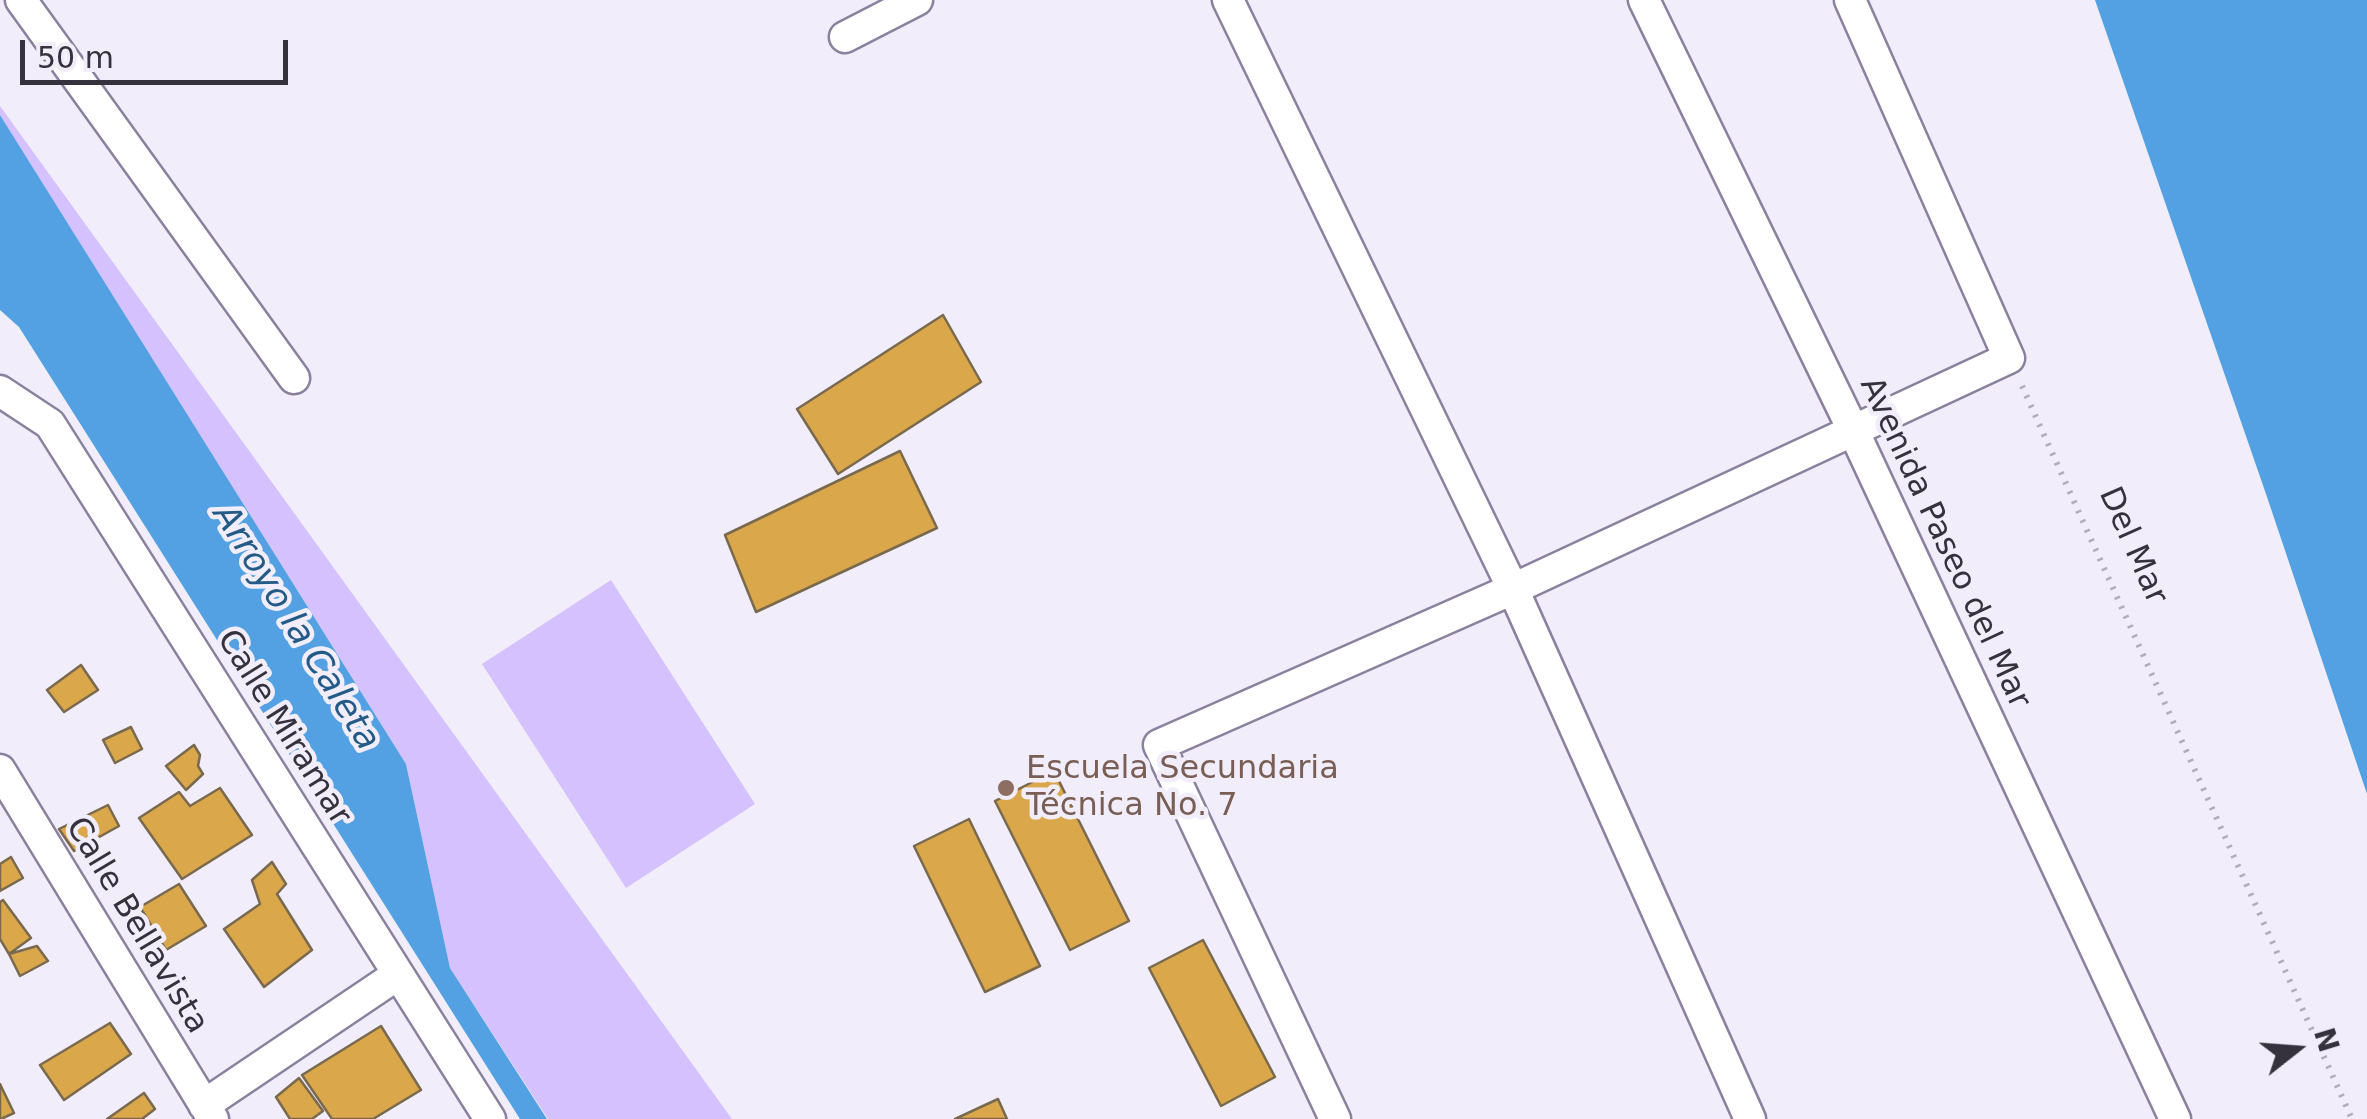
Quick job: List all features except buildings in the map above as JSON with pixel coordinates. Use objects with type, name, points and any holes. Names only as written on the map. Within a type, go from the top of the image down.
[{"type":"street","points":[[21,0],[294,378]]},
{"type":"street","points":[[846,37],[918,0]]},
{"type":"street","points":[[1228,0],[1513,589],[1750,1119]]},
{"type":"street","name":"Avenida Paseo del Mar","points":[[1644,0],[1854,432],[2175,1119]]},
{"type":"street","points":[[1335,1119],[1159,745],[1513,589],[2009,358],[1850,0]]},
{"type":"street","name":"Calle Miramar","points":[[0,391],[50,424],[490,1119]]},
{"type":"street","name":"Calle Bellavista","points":[[0,770],[208,1112]]},
{"type":"street","points":[[208,1112],[397,975]]},
{"type":"path","name":"Del Mar","points":[[2009,358],[2352,1119]]},
{"type":"shaded area","points":[[0,106],[732,1119],[548,1119],[450,968],[406,764],[0,115]]},
{"type":"shaded area","points":[[611,580],[755,804],[626,888],[482,664]]},
{"type":"water","points":[[2095,0],[2367,0],[2367,794],[2266,494]]},
{"type":"water","name":"Arroyo la Caleta","points":[[0,115],[406,764],[450,968],[547,1119],[520,1119],[19,327],[0,310]]},
{"type":"place","name":"Escuela Secundaria Técnica No. 7","points":[[1006,788]]}]
